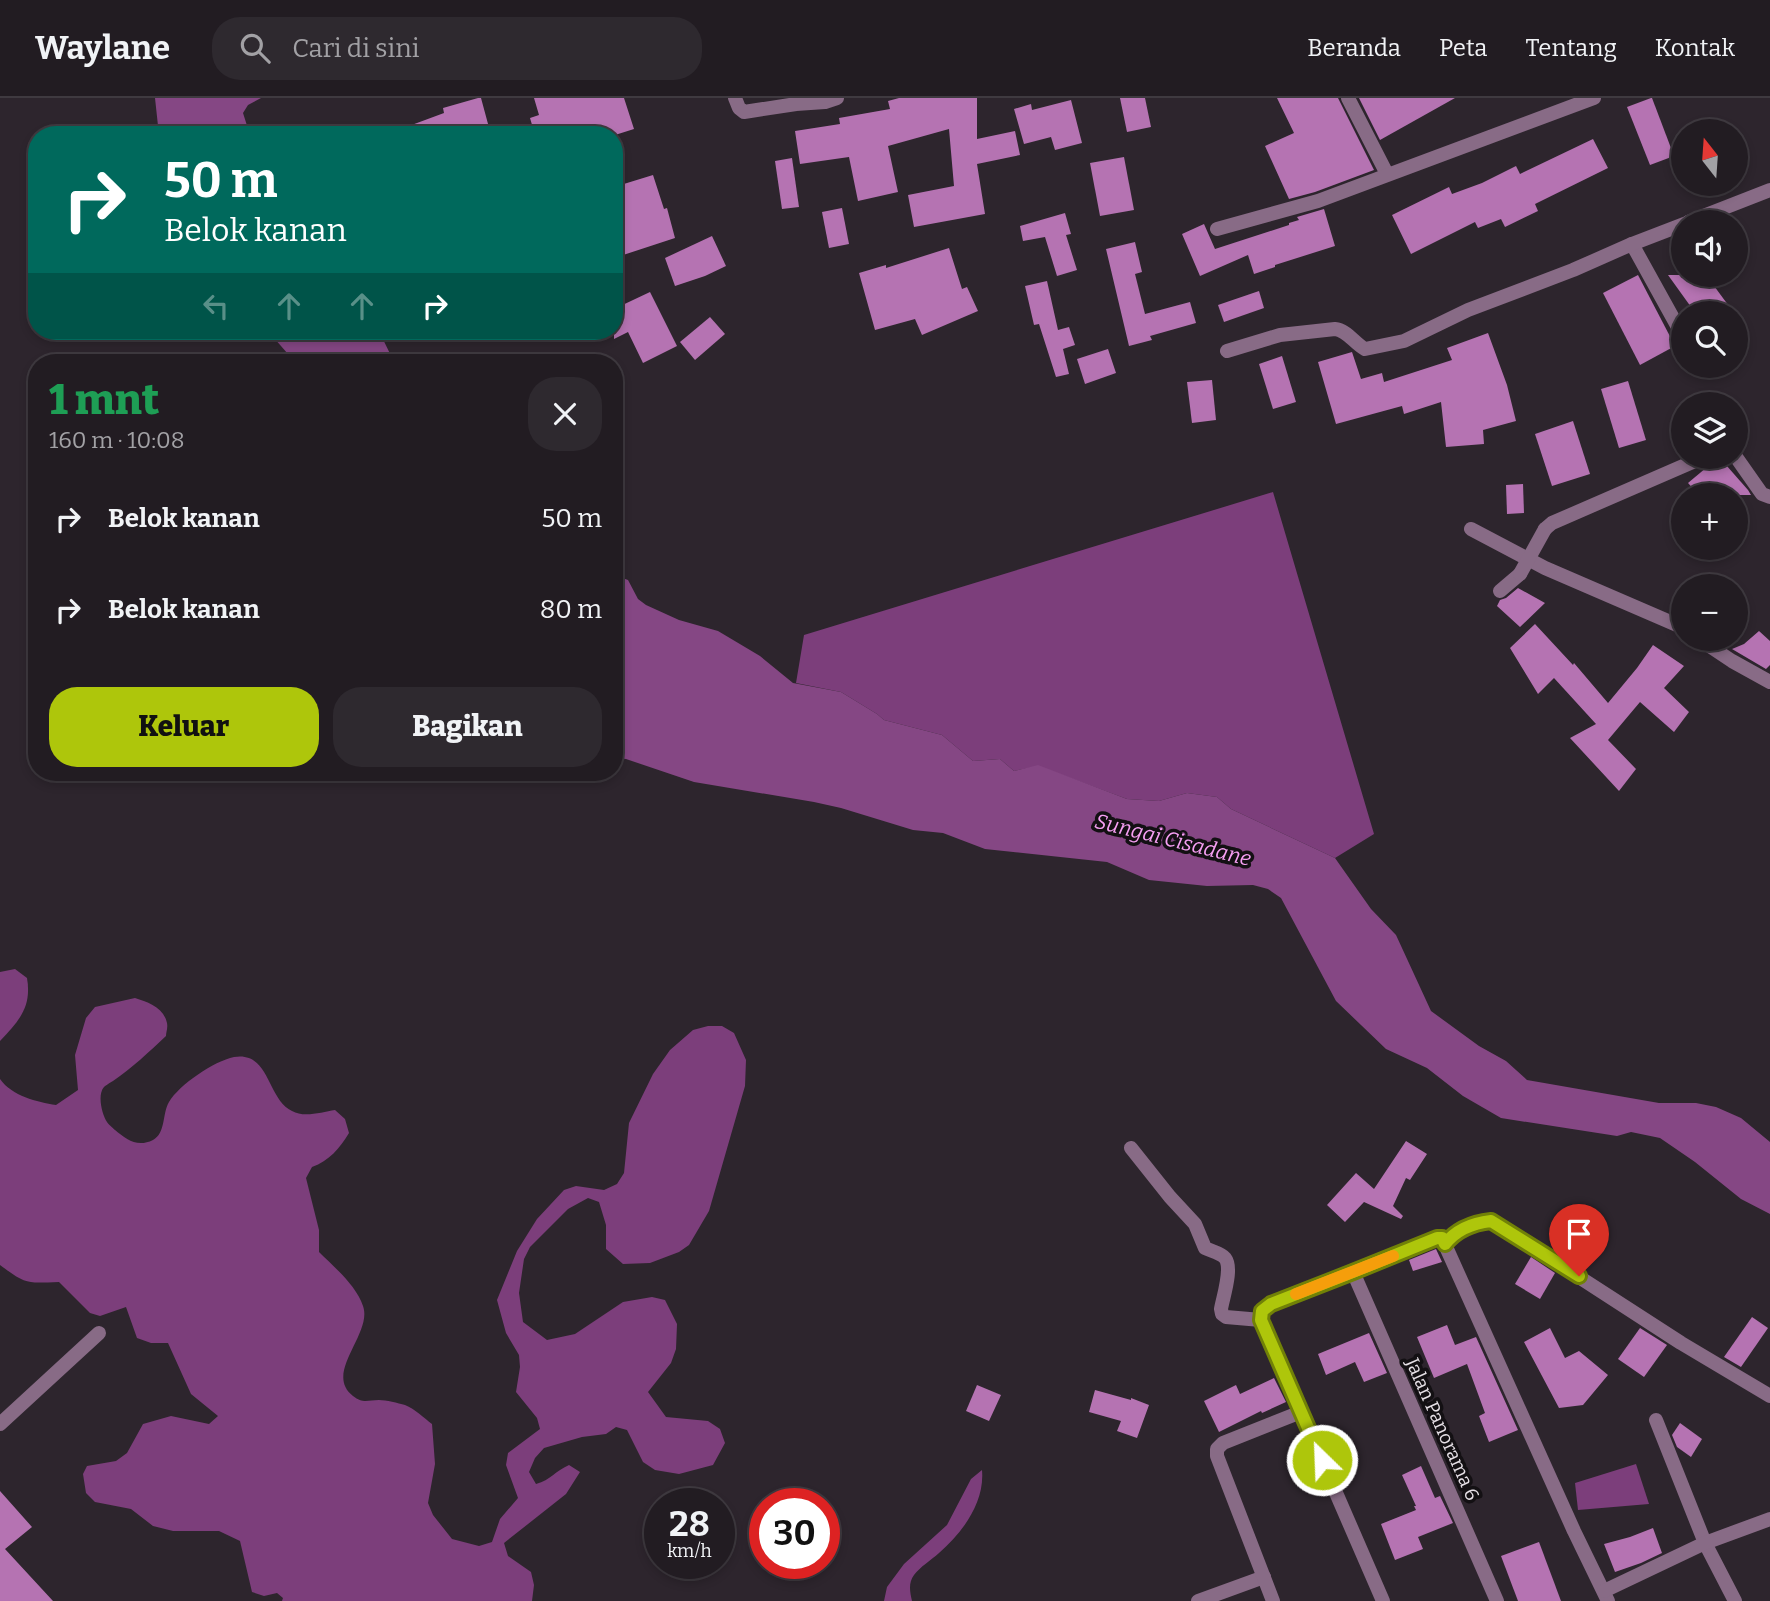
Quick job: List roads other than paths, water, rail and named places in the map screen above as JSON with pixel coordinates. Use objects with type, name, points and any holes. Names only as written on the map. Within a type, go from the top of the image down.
[{"type":"street","points":[[735,98],[744,112],[825,102],[837,98]]},
{"type":"street","points":[[1348,98],[1387,174]]},
{"type":"street","points":[[1217,229],[1318,201],[1562,104],[1594,98]]},
{"type":"street","points":[[1719,210],[1770,190]]},
{"type":"street","points":[[1227,351],[1280,335],[1335,329],[1340,329],[1365,349],[1404,341],[1468,310],[1671,229]]},
{"type":"street","points":[[1632,244],[1671,314]]},
{"type":"street","points":[[1500,591],[1520,574],[1545,528],[1552,523],[1676,469]]},
{"type":"street","points":[[1744,469],[1762,494],[1770,497]]},
{"type":"street","points":[[1471,529],[1545,568],[1671,622]]},
{"type":"street","points":[[1717,651],[1770,682]]},
{"type":"street","points":[[1131,1148],[1195,1224],[1205,1248],[1226,1259],[1229,1268],[1222,1314],[1226,1317],[1261,1320]]},
{"type":"street","points":[[1445,1244],[1454,1234],[1468,1226],[1493,1222],[1681,1343],[1770,1396]]},
{"type":"street","points":[[1383,1601],[1261,1320],[1262,1311],[1271,1304],[1437,1238],[1442,1238],[1445,1244],[1606,1596],[1705,1544],[1770,1519]]},
{"type":"street","name":"Jalan Panorama 6","points":[[1353,1272],[1497,1601]]},
{"type":"street","points":[[0,1424],[99,1332]]},
{"type":"street","points":[[1273,1601],[1217,1456],[1217,1449],[1223,1443],[1301,1412]]},
{"type":"street","points":[[1656,1420],[1705,1544],[1735,1601]]},
{"type":"street","points":[[1198,1601],[1264,1577]]},
{"type":"water","points":[[155,98],[261,98],[248,105],[243,113],[247,126],[158,126]]},
{"type":"water","points":[[276,340],[383,340],[390,354],[288,354]]},
{"type":"water","name":"Sungai Cisadane","points":[[623,578],[628,580],[638,599],[646,605],[679,620],[718,631],[760,656],[793,683],[841,692],[884,720],[942,735],[973,761],[1000,759],[1014,771],[1038,765],[1127,799],[1159,801],[1187,793],[1217,797],[1231,809],[1335,858],[1371,909],[1396,935],[1431,1011],[1479,1046],[1506,1061],[1527,1080],[1659,1103],[1696,1103],[1716,1107],[1741,1118],[1770,1142],[1770,1214],[1741,1199],[1660,1138],[1631,1132],[1617,1136],[1501,1118],[1463,1096],[1427,1068],[1386,1049],[1336,1001],[1281,898],[1268,889],[1253,885],[1207,886],[1149,880],[1107,862],[985,849],[943,833],[913,830],[841,808],[694,782],[623,759]]}]
